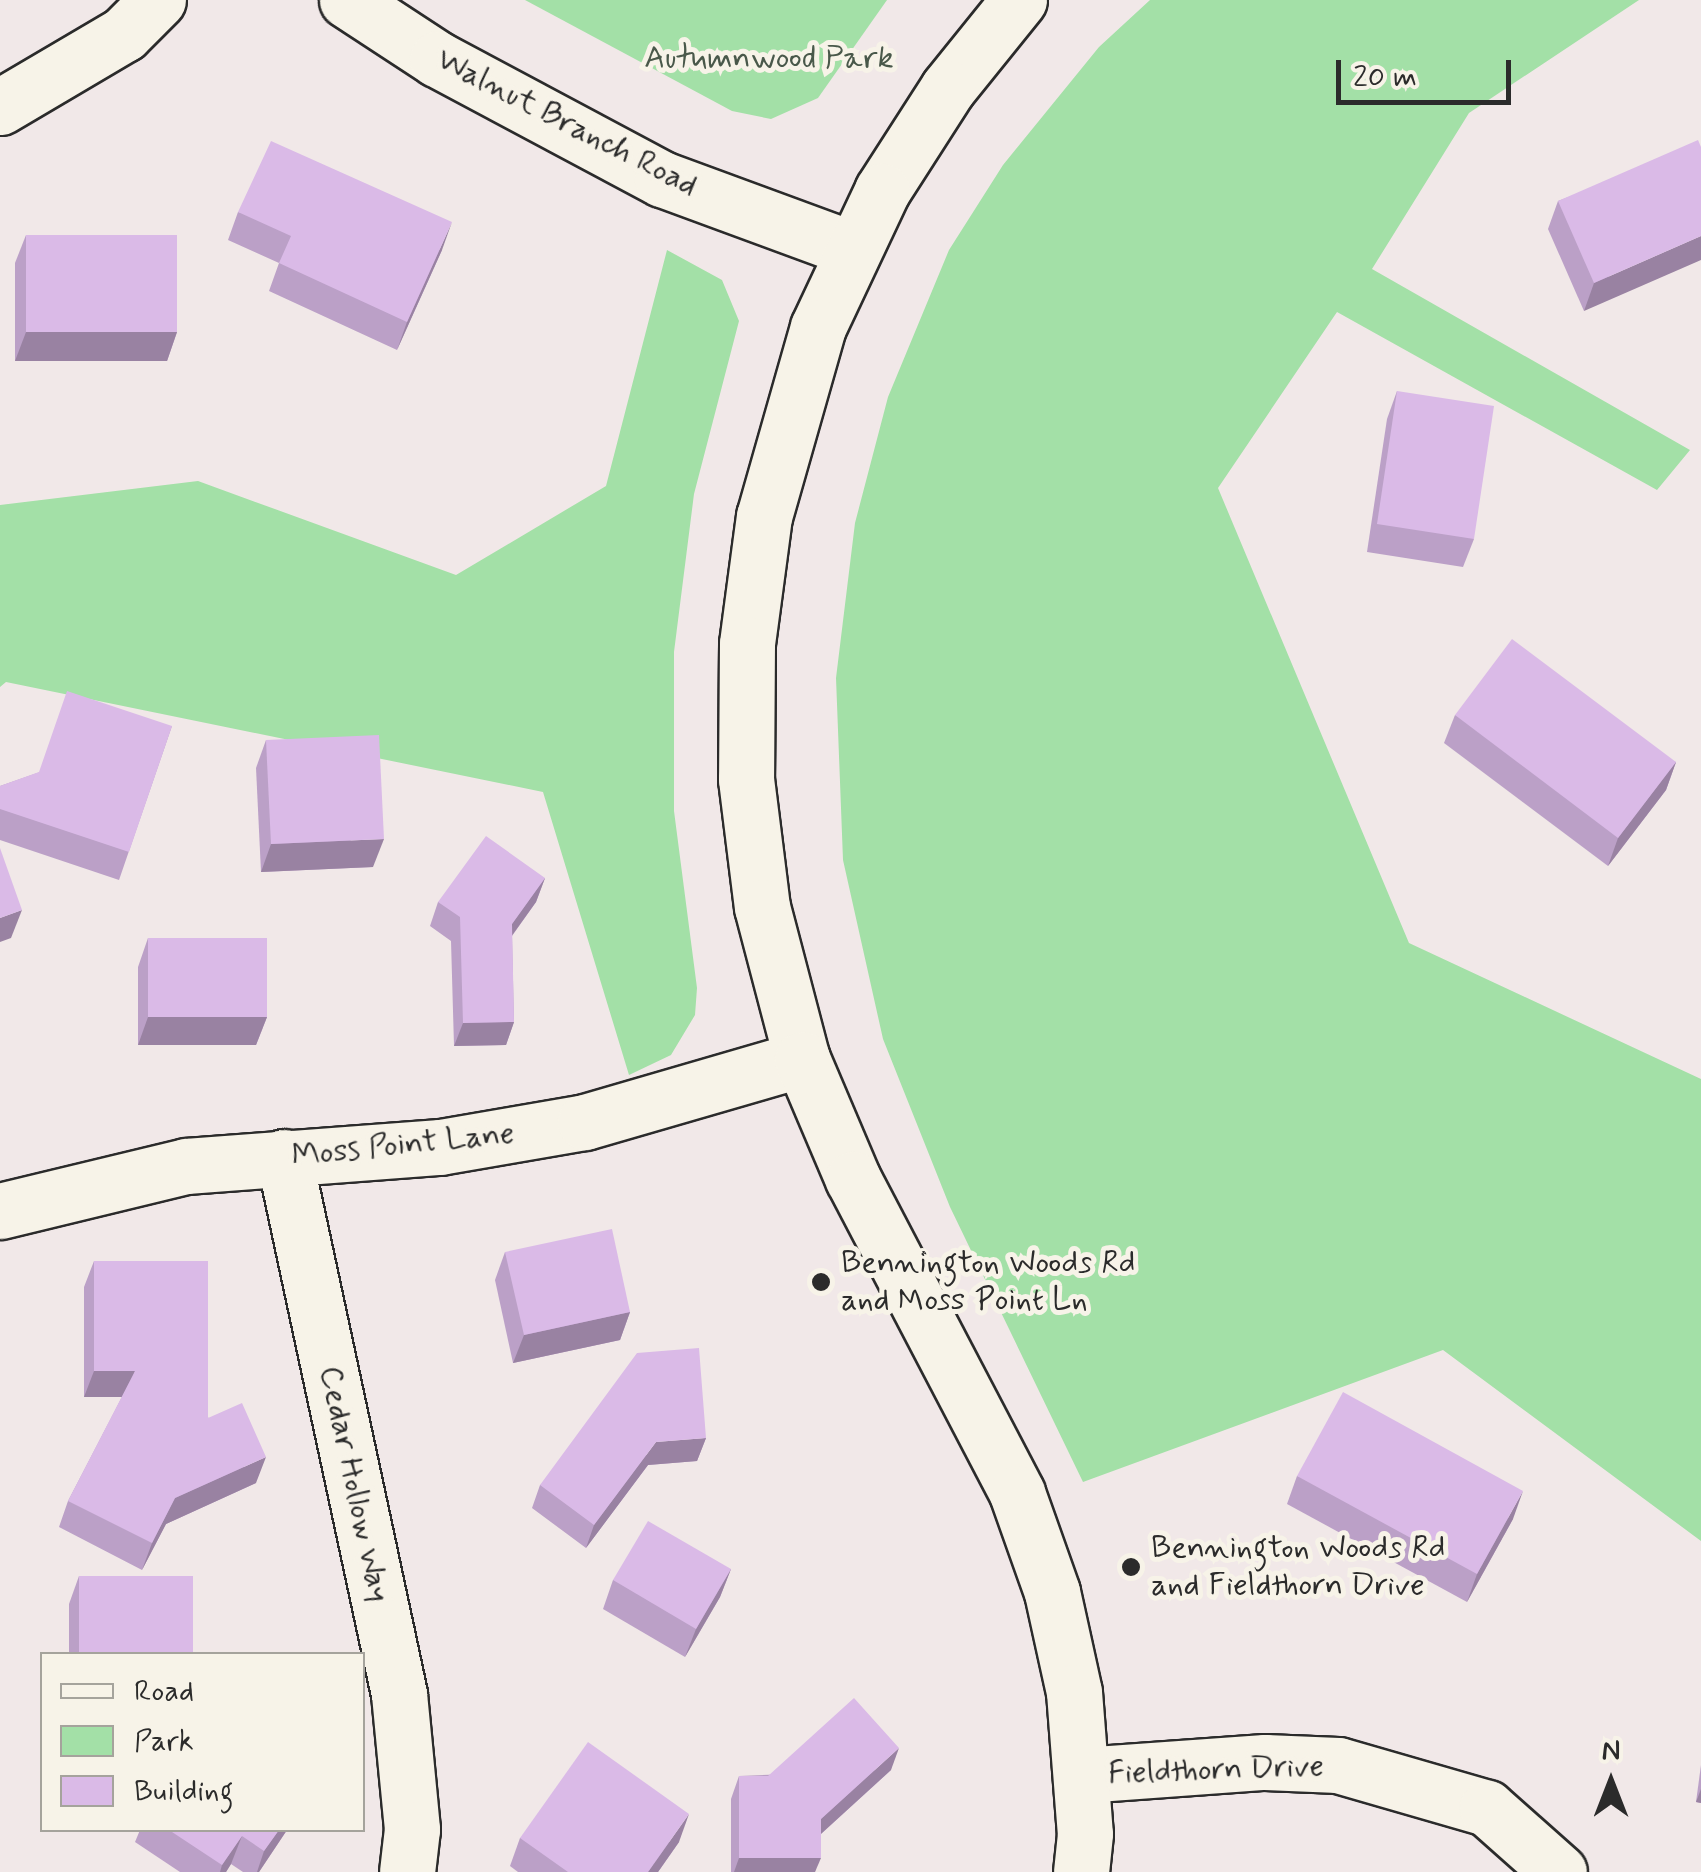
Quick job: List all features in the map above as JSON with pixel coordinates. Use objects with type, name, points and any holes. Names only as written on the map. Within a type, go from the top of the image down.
[{"type":"street","points":[[0,107],[124,34],[158,0]]},
{"type":"street","name":"Walnut Branch Road","points":[[348,0],[437,58],[662,179],[852,250]]},
{"type":"street","points":[[1020,0],[948,88],[852,250],[796,391],[764,516],[747,644],[746,780],[762,907],[802,1059],[852,1179],[1017,1492],[1052,1592],[1074,1692],[1082,1775],[1081,1872]]},
{"type":"street","name":"Moss Point Lane","points":[[0,1211],[186,1166],[440,1147],[585,1122],[802,1059]]},
{"type":"street","name":"Cedar Hollow Way","points":[[284,1158],[398,1694],[412,1829],[408,1872]]},
{"type":"street","name":"Fieldthorn Drive","points":[[1082,1775],[1265,1762],[1338,1766],[1487,1808],[1559,1872]]},
{"type":"green space","name":"Autumnwood Park","points":[[525,0],[887,0],[818,98],[771,119],[732,111]]},
{"type":"green space","points":[[1150,0],[1639,0],[1469,113],[1372,269],[1690,450],[1657,490],[1337,312],[1218,488],[1409,943],[1701,1079],[1701,1541],[1443,1350],[1083,1482],[950,1207],[883,1039],[843,860],[836,678],[855,523],[888,397],[949,250],[1003,165],[1099,47]]},
{"type":"green space","points":[[667,250],[722,280],[739,321],[694,494],[674,652],[674,811],[697,988],[695,1015],[671,1055],[629,1075],[543,792],[6,682],[0,687],[0,505],[198,481],[456,575],[606,486]]},
{"type":"building","points":[[1698,140],[1701,236],[1594,283],[1558,201]]},
{"type":"building","points":[[271,141],[452,222],[407,322],[279,263],[291,236],[238,212]]},
{"type":"building","points":[[26,235],[177,235],[177,332],[26,332]]},
{"type":"building","points":[[1397,391],[1494,406],[1474,539],[1377,524]]},
{"type":"building","points":[[1512,639],[1676,762],[1618,838],[1455,715]]},
{"type":"building","points":[[67,691],[172,726],[129,852],[0,809],[0,786],[39,772]]},
{"type":"building","points":[[379,735],[384,839],[271,844],[266,740]]},
{"type":"building","points":[[486,836],[545,878],[512,924],[514,1022],[463,1023],[460,917],[438,902]]},
{"type":"building","points":[[0,848],[22,910],[0,918]]},
{"type":"building","points":[[148,938],[267,938],[267,1017],[148,1017]]},
{"type":"building","points":[[612,1229],[630,1312],[524,1335],[505,1252]]},
{"type":"building","points":[[94,1261],[208,1261],[208,1418],[242,1403],[266,1457],[175,1498],[152,1543],[68,1501],[135,1371],[94,1371]]},
{"type":"building","points":[[699,1348],[706,1438],[656,1442],[594,1525],[540,1485],[637,1353]]},
{"type":"building","points":[[1343,1392],[1523,1491],[1477,1574],[1297,1476]]},
{"type":"building","points":[[648,1521],[731,1569],[696,1629],[613,1580]]},
{"type":"building","points":[[79,1576],[193,1576],[193,1652],[79,1652]]},
{"type":"building","points":[[854,1698],[899,1748],[821,1819],[821,1858],[739,1858],[739,1776],[768,1776]]},
{"type":"building","points":[[588,1742],[689,1814],[648,1872],[568,1872],[520,1838]]},
{"type":"building","points":[[172,1832],[278,1832],[264,1851],[242,1836],[222,1865]]},
{"type":"place","name":"Bennington Woods Rd and Moss Point Ln","points":[[821,1282]]},
{"type":"place","name":"Bennington Woods Rd and Fieldthorn Drive","points":[[1131,1567]]}]
